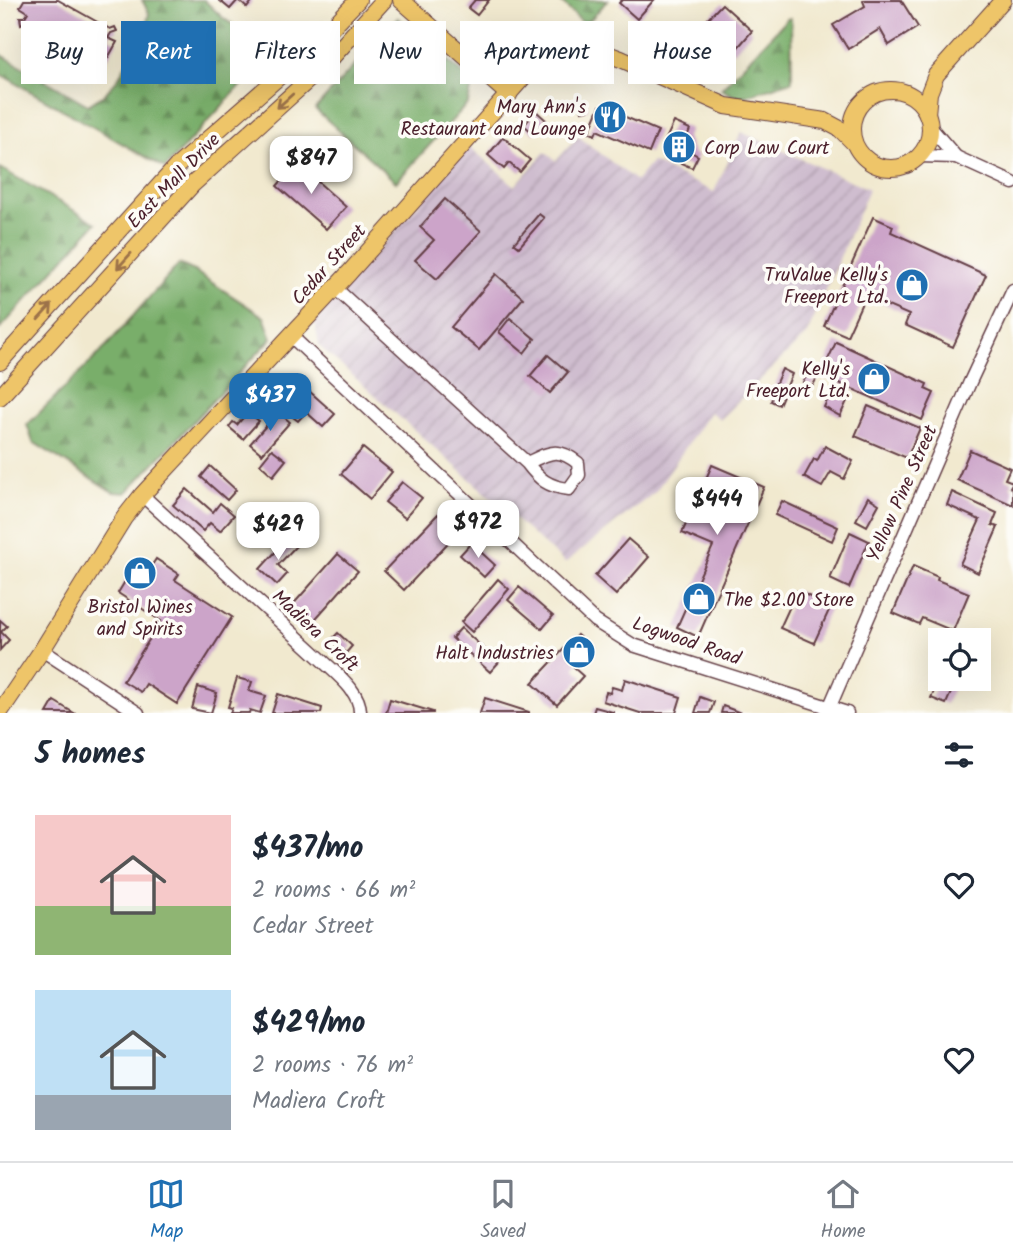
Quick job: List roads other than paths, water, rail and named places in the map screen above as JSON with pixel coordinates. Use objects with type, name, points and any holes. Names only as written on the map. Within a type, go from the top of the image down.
[{"type":"main road","name":"East Mall Drive","points":[[0,362],[176,167],[314,46],[358,0]]},
{"type":"main road","name":"East Mall Drive","points":[[0,397],[193,184],[326,64],[384,0]]},
{"type":"main road","points":[[401,0],[509,95]]},
{"type":"main road","points":[[825,121],[839,129],[871,163],[897,168],[909,164],[928,143],[929,93],[936,75],[1003,0]]},
{"type":"main road","name":"Cedar Street","points":[[0,712],[124,518],[142,495],[335,288],[544,54],[559,46],[579,45],[621,59],[726,106],[825,121]]},
{"type":"main road","points":[[825,121],[857,108],[879,91],[893,90],[936,75]]},
{"type":"main road","points":[[893,90],[907,93],[919,102],[929,121]]},
{"type":"main road","points":[[854,143],[852,131],[857,108]]},
{"type":"street","points":[[929,121],[956,157]]},
{"type":"street","points":[[919,156],[956,157],[1013,183]]},
{"type":"street","points":[[335,288],[527,463]]},
{"type":"street","name":"Yellow Pine Street","points":[[827,710],[1013,290]]},
{"type":"street","name":"Logwood Road","points":[[291,336],[595,621],[633,645],[827,710],[847,713]]},
{"type":"street","name":"Madiera Croft","points":[[142,495],[347,684],[360,705],[360,713]]},
{"type":"street","points":[[42,650],[138,713]]},
{"type":"place","name":"Mary Ann's Restaurant and Lounge","points":[[610,117]]},
{"type":"place","name":"Corp Law Court","points":[[679,147]]},
{"type":"place","name":"TruValue Kelly's Freeport Ltd.","points":[[912,285]]},
{"type":"place","name":"Kelly's Freeport Ltd.","points":[[874,379]]},
{"type":"place","name":"Bristol Wines and Spirits","points":[[140,573]]},
{"type":"place","name":"The $2.00 Store","points":[[699,599]]},
{"type":"place","name":"Halt Industries","points":[[579,652]]}]
